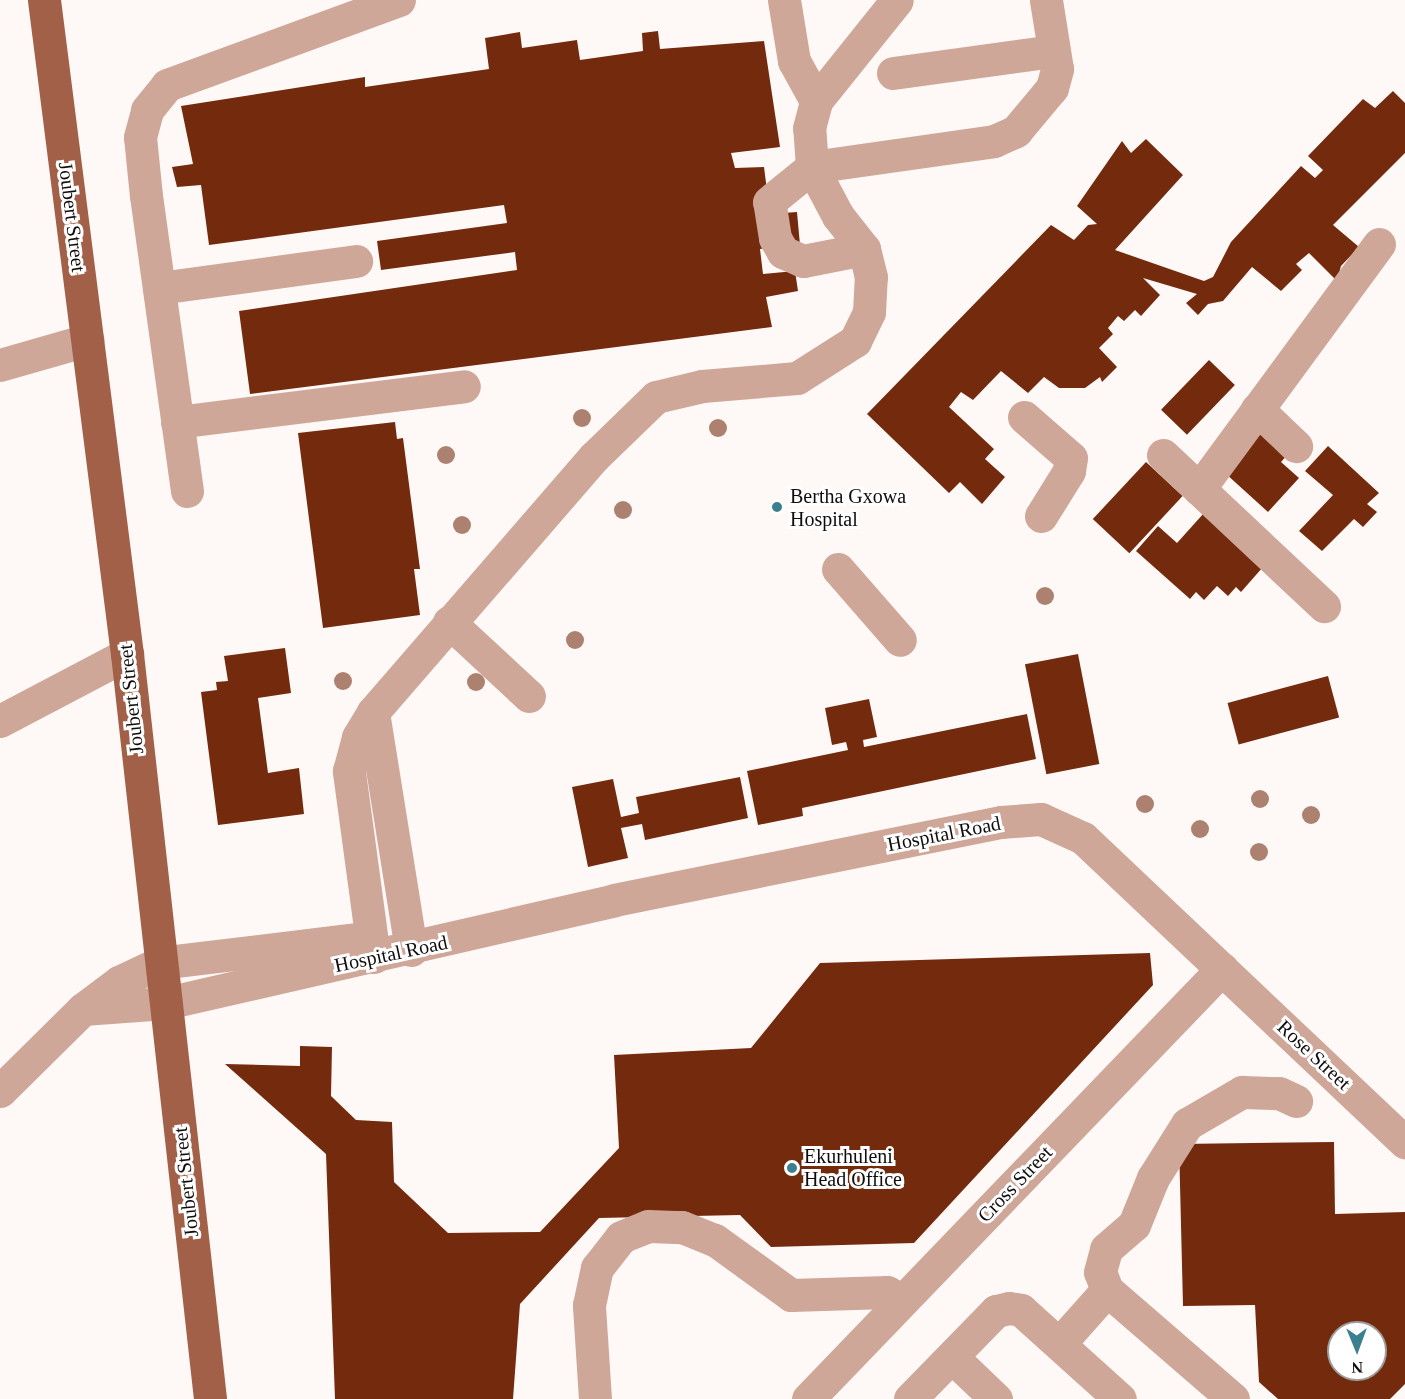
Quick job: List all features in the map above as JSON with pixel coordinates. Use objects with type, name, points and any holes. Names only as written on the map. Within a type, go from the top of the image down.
[{"type":"main road","name":"Joubert Street","points":[[44,0],[127,654],[159,963],[166,1003],[210,1399]]},
{"type":"street","points":[[188,491],[140,137],[147,110],[166,85],[399,0]]},
{"type":"street","points":[[784,0],[794,61],[816,101]]},
{"type":"street","points":[[373,946],[355,843],[349,771],[358,737],[374,712],[449,622],[594,457],[656,397],[702,386],[797,378],[855,341],[869,312],[871,277],[864,249],[838,216],[812,167],[809,128],[816,101],[897,0]]},
{"type":"street","points":[[864,249],[803,261],[783,252],[769,202],[812,167],[994,141],[1016,131],[1052,88],[1054,51],[1046,0]]},
{"type":"street","points":[[893,73],[1054,51]]},
{"type":"street","points":[[1199,489],[1378,244]]},
{"type":"street","points":[[159,288],[356,261]]},
{"type":"street","points":[[0,365],[87,340]]},
{"type":"street","points":[[177,422],[464,386]]},
{"type":"street","points":[[1257,410],[1296,446]]},
{"type":"street","points":[[1023,417],[1071,458],[1069,471],[1041,516]]},
{"type":"street","points":[[1163,456],[1324,606]]},
{"type":"street","points":[[838,569],[900,640]]},
{"type":"street","points":[[449,622],[529,696]]},
{"type":"street","points":[[0,721],[127,654]]},
{"type":"street","points":[[374,712],[410,939]]},
{"type":"street","name":"Hospital Road","points":[[83,1009],[166,1003],[373,946],[1001,822],[1041,819],[1083,837],[1222,969]]},
{"type":"street","name":"Hospital Road","points":[[0,1091],[83,1009],[118,982],[159,963],[373,946]]},
{"type":"street","name":"Rose Street","points":[[1222,969],[1405,1142]]},
{"type":"street","name":"Cross Street","points":[[808,1399],[1222,969]]},
{"type":"street","points":[[1233,1399],[1107,1290],[1100,1272],[1106,1249],[1134,1224],[1153,1178],[1187,1124],[1242,1092],[1279,1094],[1296,1101]]},
{"type":"street","points":[[595,1399],[589,1305],[597,1268],[621,1237],[648,1226],[682,1227],[715,1240],[791,1295],[887,1292],[902,1301]]},
{"type":"street","points":[[1060,1343],[1107,1290]]},
{"type":"street","points":[[910,1399],[996,1311],[1009,1308],[1021,1310],[1120,1399]]},
{"type":"street","points":[[952,1357],[996,1399]]},
{"type":"building","points":[[658,31],[660,49],[764,41],[780,147],[731,153],[735,168],[764,167],[770,214],[797,212],[800,245],[760,249],[763,274],[795,271],[798,291],[766,297],[772,327],[250,394],[239,311],[517,270],[515,252],[381,270],[377,241],[507,223],[504,205],[209,245],[201,185],[177,187],[172,167],[193,164],[181,106],[365,77],[365,87],[489,69],[485,38],[520,32],[522,48],[577,40],[580,60],[643,51],[642,33]]},
{"type":"building","points":[[1393,91],[1405,103],[1405,153],[1333,225],[1359,247],[1341,266],[1337,281],[1309,253],[1296,264],[1302,270],[1281,291],[1252,267],[1223,301],[1208,304],[1198,315],[1186,303],[1197,294],[1143,278],[1160,295],[1141,316],[1135,310],[1124,321],[1118,316],[1108,328],[1113,334],[1099,348],[1117,367],[1102,382],[1100,377],[1085,388],[1059,388],[1044,377],[1028,393],[1001,371],[973,400],[961,392],[949,407],[994,449],[985,459],[1005,477],[982,504],[960,482],[949,493],[867,414],[1051,225],[1074,240],[1088,225],[1097,224],[1077,206],[1122,141],[1131,153],[1146,139],[1183,175],[1115,250],[1204,281],[1213,277],[1231,242],[1301,166],[1315,178],[1323,170],[1308,156],[1363,99],[1375,108]]},
{"type":"building","points":[[1209,360],[1235,385],[1187,435],[1161,410]]},
{"type":"building","points":[[395,422],[397,439],[403,438],[420,569],[414,569],[420,615],[323,628],[298,433]]},
{"type":"building","points":[[1263,431],[1288,454],[1281,462],[1299,478],[1268,512],[1225,473]]},
{"type":"building","points":[[1328,446],[1379,493],[1367,504],[1377,512],[1363,527],[1354,519],[1322,551],[1299,531],[1333,495],[1305,471]]},
{"type":"building","points":[[1146,462],[1183,496],[1129,553],[1093,519]]},
{"type":"building","points":[[1204,513],[1263,567],[1241,592],[1236,587],[1228,596],[1217,586],[1204,600],[1196,592],[1190,599],[1136,551],[1158,526],[1177,543]]},
{"type":"building","points":[[285,648],[291,693],[258,698],[268,773],[299,768],[304,814],[218,825],[201,692],[217,690],[216,682],[228,681],[224,656]]},
{"type":"building","points":[[1078,654],[1099,764],[1046,774],[1025,664]]},
{"type":"building","points":[[1328,676],[1339,718],[1239,744],[1228,703]]},
{"type":"building","points":[[869,699],[877,737],[863,740],[864,747],[1027,714],[1036,759],[802,808],[803,816],[758,825],[747,771],[848,750],[846,742],[832,745],[825,708]]},
{"type":"building","points":[[740,777],[748,818],[645,840],[642,824],[621,828],[628,858],[588,867],[572,787],[613,779],[621,817],[639,813],[636,797]]},
{"type":"building","name":"Ekurhuleni Head Office","points":[[1150,953],[1153,985],[914,1243],[771,1247],[740,1215],[599,1218],[520,1304],[513,1399],[335,1399],[326,1154],[225,1064],[300,1066],[300,1046],[332,1047],[331,1096],[356,1120],[392,1122],[394,1182],[448,1233],[540,1232],[619,1148],[614,1055],[751,1048],[820,963]]},
{"type":"building","points":[[1334,1142],[1335,1214],[1405,1212],[1405,1384],[1390,1399],[1278,1399],[1259,1382],[1255,1305],[1183,1306],[1179,1144]]},
{"type":"place","name":"Bertha Gxowa Hospital","points":[[777,507]]},
{"type":"place","name":"Ekurhuleni Head Office","points":[[792,1168]]}]
